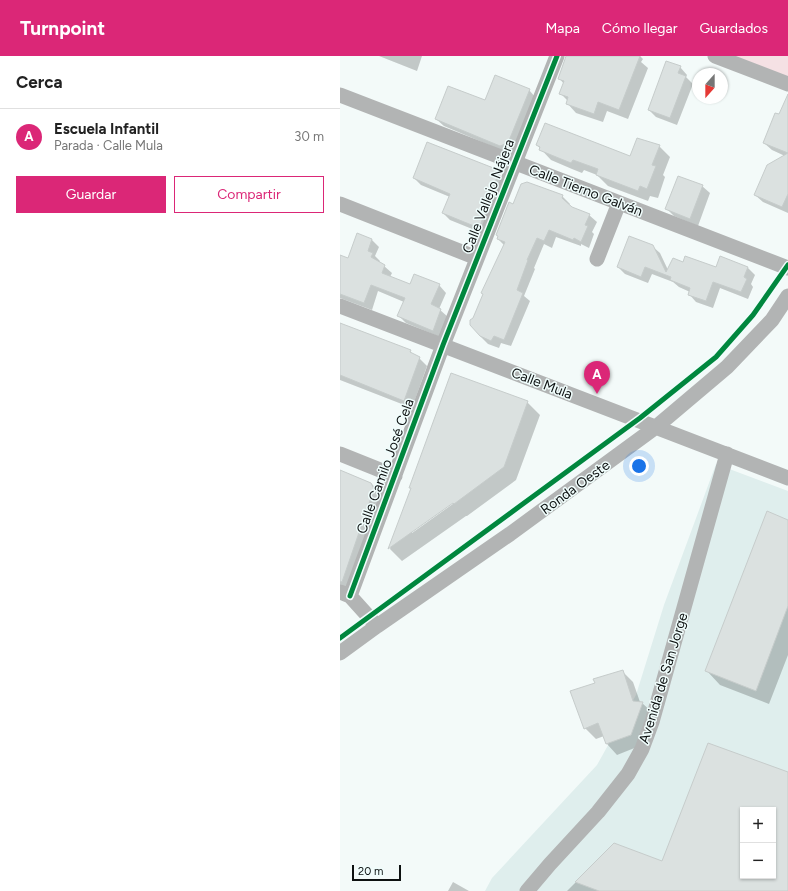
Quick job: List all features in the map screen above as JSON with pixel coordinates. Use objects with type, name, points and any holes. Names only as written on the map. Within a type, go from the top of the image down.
[{"type":"street","name":"Calle Vallejo Nájera","points":[[443,345],[557,56]]},
{"type":"street","points":[[715,56],[788,84]]},
{"type":"street","name":"Calle Tierno Galván","points":[[340,95],[788,268]]},
{"type":"street","points":[[597,259],[619,203]]},
{"type":"street","points":[[340,204],[477,258]]},
{"type":"street","name":"Ronda Oeste","points":[[340,653],[510,534],[656,427],[727,367],[772,320],[788,296]]},
{"type":"street","name":"Calle Mula","points":[[340,306],[788,478]]},
{"type":"street","name":"Calle Camilo José Cela","points":[[345,594],[395,476],[443,345]]},
{"type":"street","points":[[340,454],[395,476]]},
{"type":"street","name":"Avenida de San Jorge","points":[[527,891],[598,812],[628,774],[642,749],[652,722],[727,454]]},
{"type":"street","points":[[345,594],[377,626]]},
{"type":"shaded area","points":[[715,56],[788,56],[788,84]]},
{"type":"shaded area","points":[[716,464],[788,491],[788,891],[485,891],[492,878],[597,765],[636,695],[664,605]]},
{"type":"building","points":[[566,56],[640,56],[619,110],[598,102],[594,114],[566,104],[568,97],[559,94],[564,81],[558,79]]},
{"type":"building","points":[[666,61],[681,66],[678,73],[686,76],[670,118],[648,110]]},
{"type":"building","points":[[495,75],[530,89],[508,143],[500,146],[435,119],[448,86],[485,100]]},
{"type":"building","points":[[788,94],[788,153],[763,143],[775,113],[779,114]]},
{"type":"building","points":[[545,123],[630,156],[637,138],[660,145],[652,165],[656,166],[647,189],[640,186],[638,191],[596,175],[598,169],[573,160],[571,163],[539,150],[540,147],[536,145]]},
{"type":"building","points":[[427,142],[496,169],[498,175],[479,228],[442,213],[450,194],[413,178]]},
{"type":"building","points":[[788,153],[788,194],[782,207],[754,195],[767,165]]},
{"type":"building","points":[[678,176],[703,185],[690,219],[665,209]]},
{"type":"building","points":[[527,182],[563,195],[562,198],[572,207],[590,214],[585,225],[588,226],[581,242],[574,238],[573,240],[549,230],[544,241],[537,238],[527,260],[517,290],[523,293],[504,340],[494,336],[491,341],[480,336],[470,325],[470,320],[473,318],[483,294],[481,293],[505,242],[497,239],[498,236],[496,235],[509,202],[513,204],[521,184]]},
{"type":"building","points":[[357,233],[372,239],[368,251],[373,253],[371,257],[385,265],[382,273],[410,284],[414,274],[440,284],[431,304],[441,309],[433,331],[397,316],[405,298],[371,285],[364,303],[340,294],[340,255],[348,258]]},
{"type":"building","points":[[629,236],[653,245],[666,272],[673,258],[683,262],[685,256],[716,267],[720,256],[748,267],[744,277],[747,279],[741,292],[713,282],[706,301],[688,295],[690,288],[670,280],[671,277],[645,267],[641,277],[617,267]]},
{"type":"building","points":[[340,323],[411,350],[410,352],[420,357],[404,401],[340,375]]},
{"type":"building","points":[[451,373],[528,401],[504,467],[454,504],[453,503],[388,549],[411,488],[409,488]]},
{"type":"building","points":[[340,470],[371,483],[374,489],[342,582],[340,581]]},
{"type":"building","points":[[767,511],[788,520],[788,606],[756,691],[705,671]]},
{"type":"building","points":[[623,670],[633,701],[643,702],[631,735],[606,744],[598,723],[584,729],[570,691],[595,683],[593,679]]},
{"type":"building","points":[[708,743],[788,772],[788,891],[599,891],[575,882],[614,843],[662,861]]},
{"type":"cycle path","points":[[350,596],[443,345],[557,56]]},
{"type":"cycle path","points":[[340,638],[640,418],[716,357],[753,315],[788,265]]},
{"type":"place","name":"Escuela Infantil","points":[[597,394]]}]
